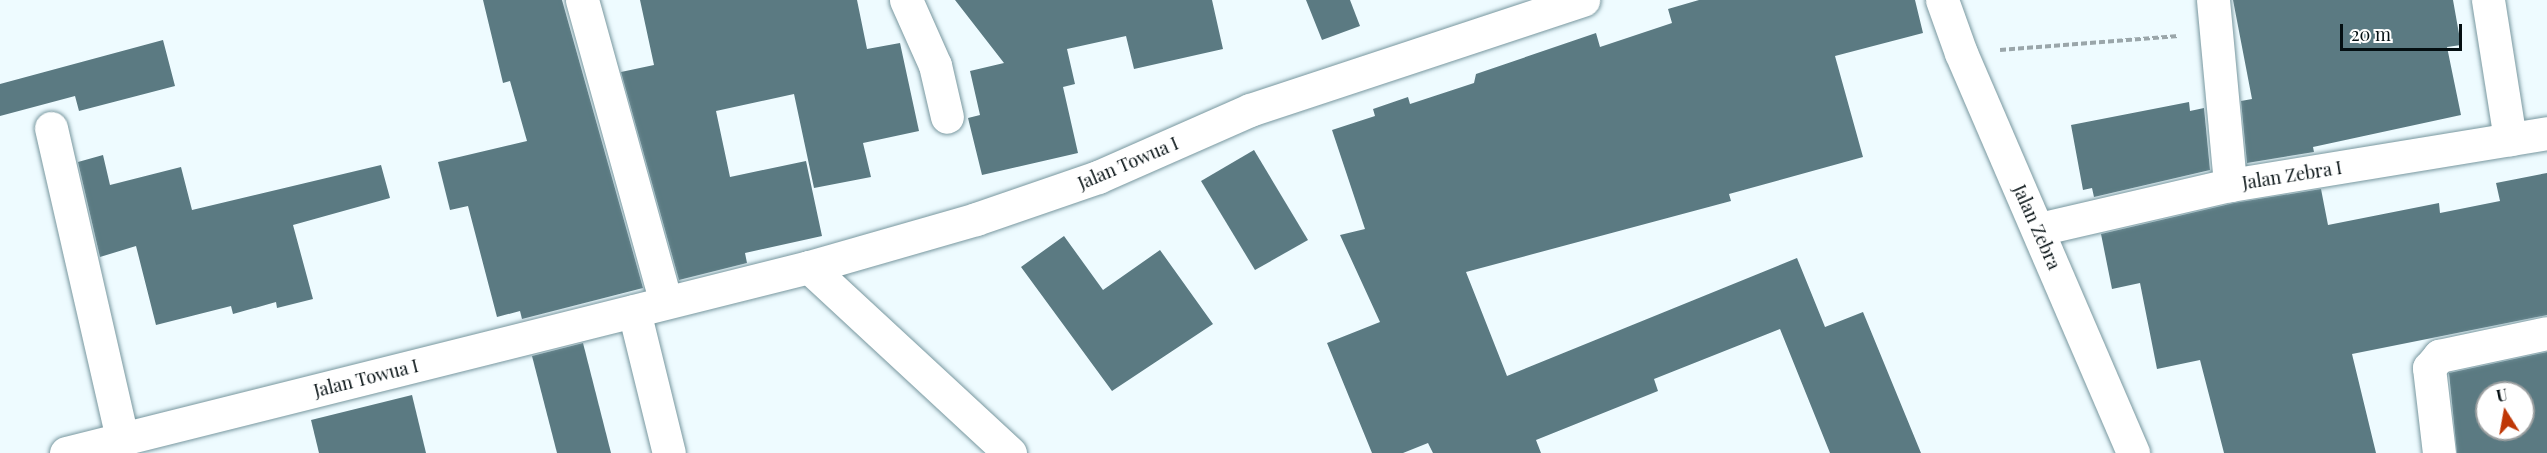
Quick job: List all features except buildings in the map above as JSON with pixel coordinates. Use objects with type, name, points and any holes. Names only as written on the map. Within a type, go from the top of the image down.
[{"type":"street","points":[[582,0],[666,302]]},
{"type":"street","points":[[906,0],[935,65],[947,117]]},
{"type":"street","name":"Jalan Towua I","points":[[66,453],[143,442],[634,310],[808,267],[976,219],[1098,177],[1250,110],[1583,0]]},
{"type":"street","name":"Jalan Zebra","points":[[1942,0],[1961,53],[2039,229],[2133,453]]},
{"type":"street","points":[[2213,0],[2230,185]]},
{"type":"street","points":[[2488,0],[2510,139]]},
{"type":"street","points":[[51,128],[143,442]]},
{"type":"street","name":"Jalan Zebra I","points":[[2039,229],[2230,185],[2547,133]]},
{"type":"street","points":[[808,267],[1010,453]]},
{"type":"street","points":[[634,310],[669,453]]},
{"type":"street","points":[[2439,453],[2429,368],[2439,356],[2547,333]]},
{"type":"path","points":[[1961,53],[2216,33]]}]
